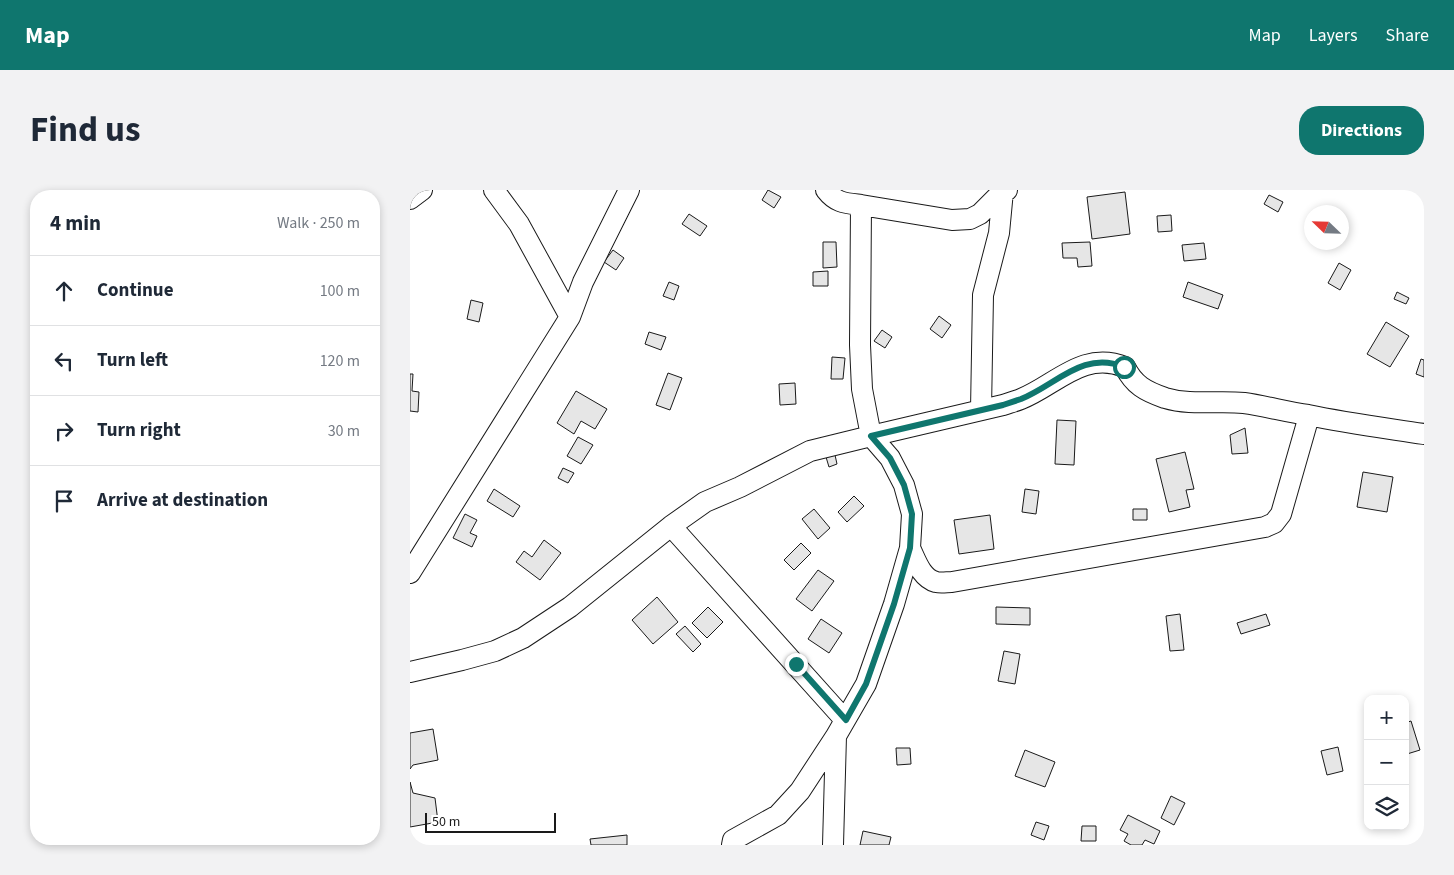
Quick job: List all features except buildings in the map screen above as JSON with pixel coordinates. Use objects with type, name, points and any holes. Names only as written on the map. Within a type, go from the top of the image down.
[{"type":"street","points":[[410,199],[422,190]]},
{"type":"street","points":[[494,190],[519,224],[570,317]]},
{"type":"street","points":[[410,573],[570,317],[583,282],[628,190]]},
{"type":"street","points":[[826,190],[833,198],[846,204],[952,220],[970,219],[980,214],[1005,191]]},
{"type":"street","points":[[981,410],[983,295],[999,233],[1005,191]]},
{"type":"street","points":[[732,845],[733,840],[778,815],[800,791],[841,728],[866,684],[894,604],[910,548],[912,514],[904,485],[890,458],[871,436],[862,389],[860,345],[861,205]]},
{"type":"street","points":[[410,672],[462,660],[495,650],[523,638],[570,607],[705,502],[810,451],[981,410],[1022,398],[1064,374],[1097,362],[1115,363],[1124,367],[1131,379],[1148,392],[1192,404],[1246,403],[1309,416],[1424,434]]},
{"type":"street","points":[[910,548],[920,569],[931,580],[952,582],[1265,527],[1274,523],[1281,514],[1309,416]]},
{"type":"street","points":[[672,526],[841,728],[833,845]]},
{"type":"route","points":[[796,664],[846,720],[866,684],[894,604],[910,548],[912,514],[904,485],[890,458],[871,436],[1003,405],[1022,398],[1064,374],[1097,362],[1115,363],[1124,367]]}]
